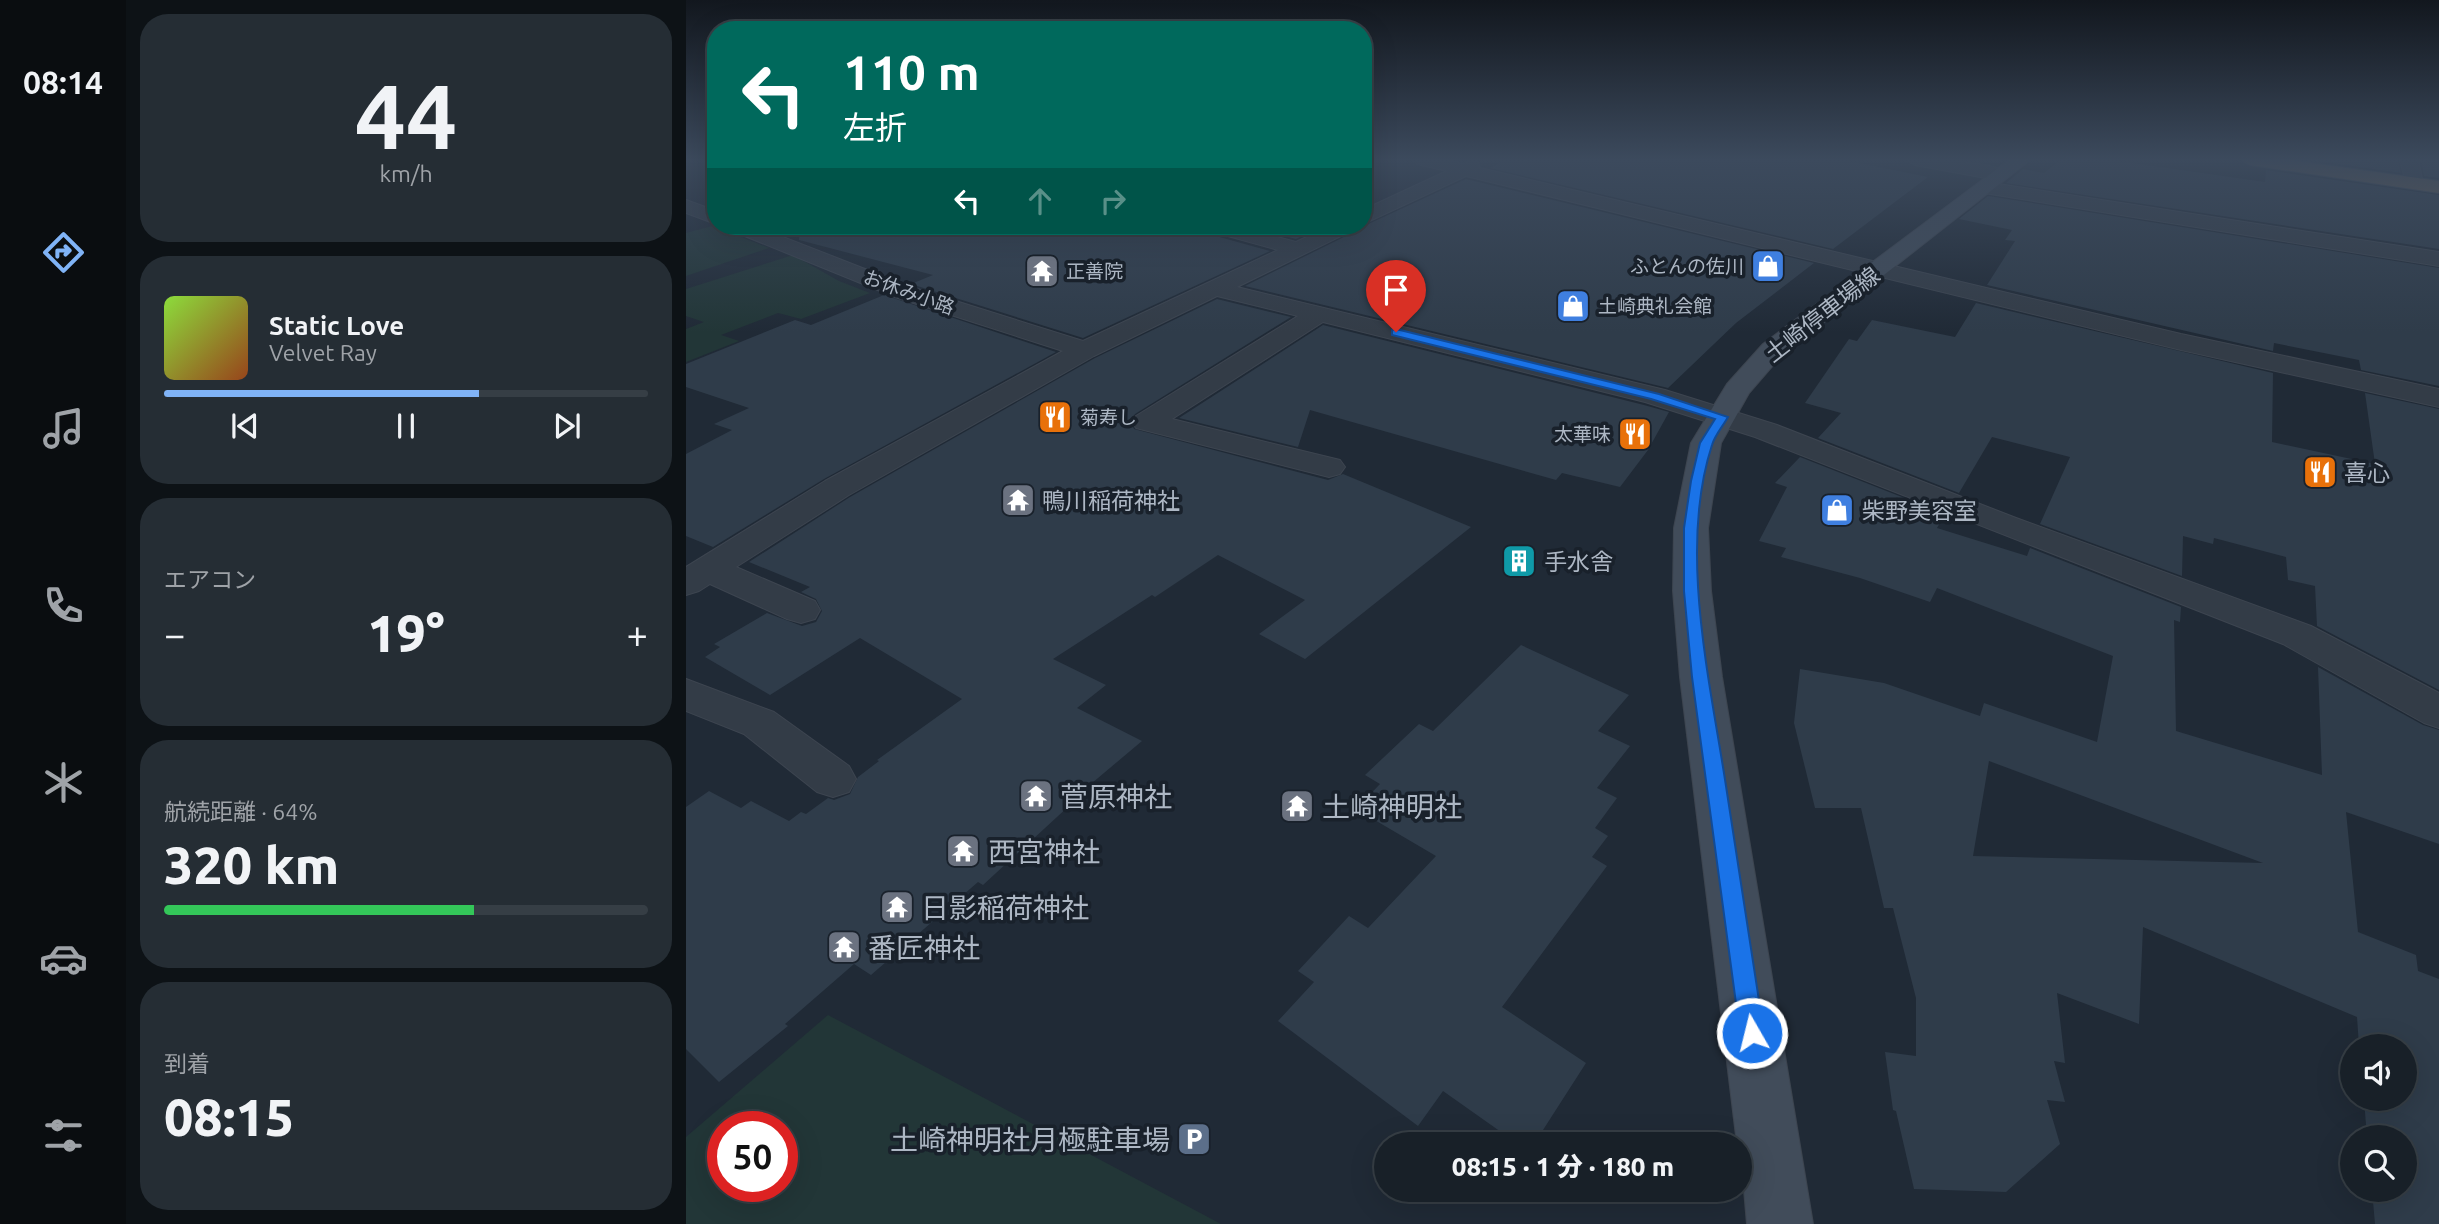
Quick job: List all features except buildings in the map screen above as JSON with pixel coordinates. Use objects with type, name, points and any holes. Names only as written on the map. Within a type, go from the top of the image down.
[{"type":"main road","name":"土崎停車場線","points":[[1780,1224],[1701,677],[1692,591],[1691,528],[1698,481],[1706,443],[1737,390],[1772,351],[1948,217]]},
{"type":"street","points":[[1659,217],[2181,342],[2439,398]]},
{"type":"street","points":[[2222,217],[2439,259]]},
{"type":"street","points":[[686,229],[707,222]]},
{"type":"street","name":"お休み小路","points":[[760,235],[903,292],[1085,350]]},
{"type":"street","points":[[1248,235],[1299,248]]},
{"type":"street","points":[[697,576],[837,488],[1085,350],[1327,235]]},
{"type":"street","points":[[1212,288],[1629,390],[1766,431],[2004,525],[2297,635],[2439,712]]},
{"type":"street","points":[[1319,314],[1147,422],[1329,467]]},
{"type":"street","points":[[697,576],[801,610]]},
{"type":"street","points":[[686,694],[759,723],[833,779]]},
{"type":"green space","points":[[707,227],[707,235],[735,235],[769,248],[686,276],[686,233]]},
{"type":"green space","points":[[793,255],[839,281],[870,293],[801,319],[778,313],[721,335],[739,341],[686,362],[686,329],[704,322],[686,316],[686,289]]},
{"type":"green space","points":[[828,1015],[1221,1224],[686,1224],[686,1137],[707,1119],[707,1202],[798,1202],[798,1111],[716,1111]]},
{"type":"place","name":"ふとんの佐川","points":[[1768,266]]},
{"type":"place","name":"正善院","points":[[1042,271]]},
{"type":"place","name":"土崎典礼会館","points":[[1573,306]]},
{"type":"place","name":"菊寿し","points":[[1055,417]]},
{"type":"place","name":"太華味","points":[[1635,434]]},
{"type":"place","name":"喜心","points":[[2320,472]]},
{"type":"place","name":"鴨川稲荷神社","points":[[1018,500]]},
{"type":"place","name":"柴野美容室","points":[[1837,510]]},
{"type":"place","name":"手水舎","points":[[1519,561]]},
{"type":"place","name":"菅原神社","points":[[1036,796]]},
{"type":"place","name":"土崎神明社","points":[[1297,806]]},
{"type":"place","name":"西宮神社","points":[[963,851]]},
{"type":"place","name":"日影稲荷神社","points":[[897,907]]},
{"type":"place","name":"番匠神社","points":[[844,947]]},
{"type":"place","name":"土崎神明社月極駐車場","points":[[1194,1139]]},
{"type":"route","points":[[1396,332],[1655,396],[1722,417],[1706,443],[1698,481],[1691,528],[1692,591],[1701,677],[1752,1033]]}]
